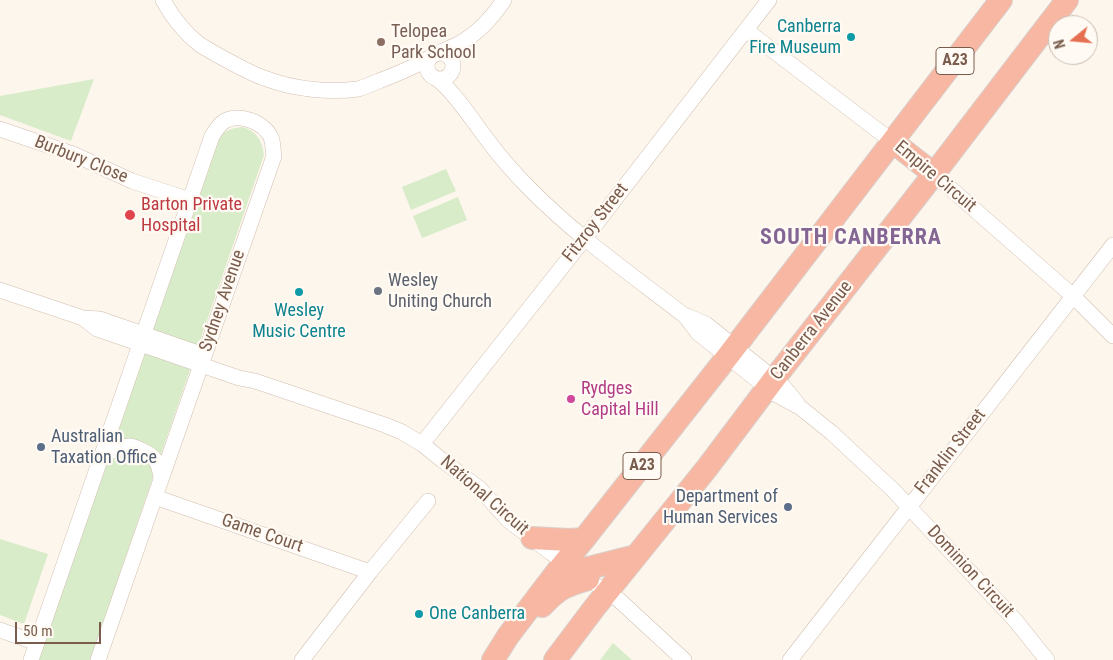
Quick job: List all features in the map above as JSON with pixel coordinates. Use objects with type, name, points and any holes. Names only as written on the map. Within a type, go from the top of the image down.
[{"type":"highway","name":"A23","points":[[577,571],[584,539],[731,352],[1001,0]]},
{"type":"highway","name":"Canberra Avenue","points":[[555,660],[707,468],[1067,0]]},
{"type":"highway","name":"Empire Circuit","points":[[893,142],[934,174]]},
{"type":"highway","points":[[532,538],[584,539]]},
{"type":"highway","points":[[493,660],[517,624],[540,609],[560,589],[568,585],[577,571],[636,556]]},
{"type":"street","points":[[163,0],[180,25],[200,44],[222,58],[266,79],[284,84],[315,89],[339,90],[359,88],[400,73],[464,41],[492,17],[504,0]]},
{"type":"street","name":"Fitzroy Street","points":[[422,444],[585,238],[769,0]]},
{"type":"street","name":"Empire Circuit","points":[[746,30],[893,142]]},
{"type":"street","points":[[452,68],[451,60],[442,54],[434,55],[428,61],[427,68],[430,75],[435,78],[441,79],[446,77],[452,68],[454,59],[464,41]]},
{"type":"street","name":"Dominion Circuit","points":[[452,68],[452,82],[463,107]]},
{"type":"street","name":"Dominion Circuit","points":[[435,78],[446,87],[494,148],[552,211],[685,316],[698,332],[731,352],[771,384],[783,386],[801,408],[832,433],[909,506],[1015,620],[1047,660]]},
{"type":"street","name":"Sydney Avenue","points":[[31,660],[212,136],[222,123],[234,118],[243,118],[260,124],[272,139],[274,156],[98,660]]},
{"type":"street","name":"Burbury Close","points":[[0,129],[73,154],[132,181],[190,200]]},
{"type":"street","name":"Empire Circuit","points":[[934,174],[1073,296],[1113,336]]},
{"type":"street","name":"Franklin Street","points":[[790,660],[1113,245]]},
{"type":"street","name":"National Circuit","points":[[0,290],[83,318],[100,319],[142,339],[202,360],[239,378],[255,381],[402,432],[422,444],[480,489],[508,520],[619,600],[684,660]]},
{"type":"street","points":[[102,455],[128,446],[133,447],[154,458],[160,467],[161,478]]},
{"type":"street","name":"Game Court","points":[[155,497],[370,572]]},
{"type":"street","points":[[302,660],[428,501]]},
{"type":"street","points":[[0,630],[37,643]]},
{"type":"green space","points":[[94,79],[71,141],[0,115],[0,96]]},
{"type":"green space","points":[[242,127],[258,137],[264,155],[90,660],[38,660],[220,136],[225,132]]},
{"type":"green space","points":[[446,169],[456,191],[411,210],[402,187]]},
{"type":"green space","points":[[458,197],[467,220],[422,238],[413,216]]},
{"type":"green space","points":[[0,539],[48,554],[24,624],[0,615]]},
{"type":"green space","points":[[613,643],[632,660],[600,660]]},
{"type":"place","name":"Canberra Fire Museum","points":[[851,37]]},
{"type":"place","name":"Telopea Park School","points":[[381,42]]},
{"type":"place","name":"Barton Private Hospital","points":[[130,215]]},
{"type":"place","name":"Wesley Uniting Church","points":[[378,291]]},
{"type":"place","name":"Wesley Music Centre","points":[[299,292]]},
{"type":"place","name":"Rydges Capital Hill","points":[[571,399]]},
{"type":"place","name":"Australian Taxation Office","points":[[41,447]]},
{"type":"place","name":"Department of Human Services","points":[[788,507]]},
{"type":"place","name":"One Canberra","points":[[419,614]]},
{"type":"district","name":"SOUTH CANBERRA","points":[[851,238]]}]
